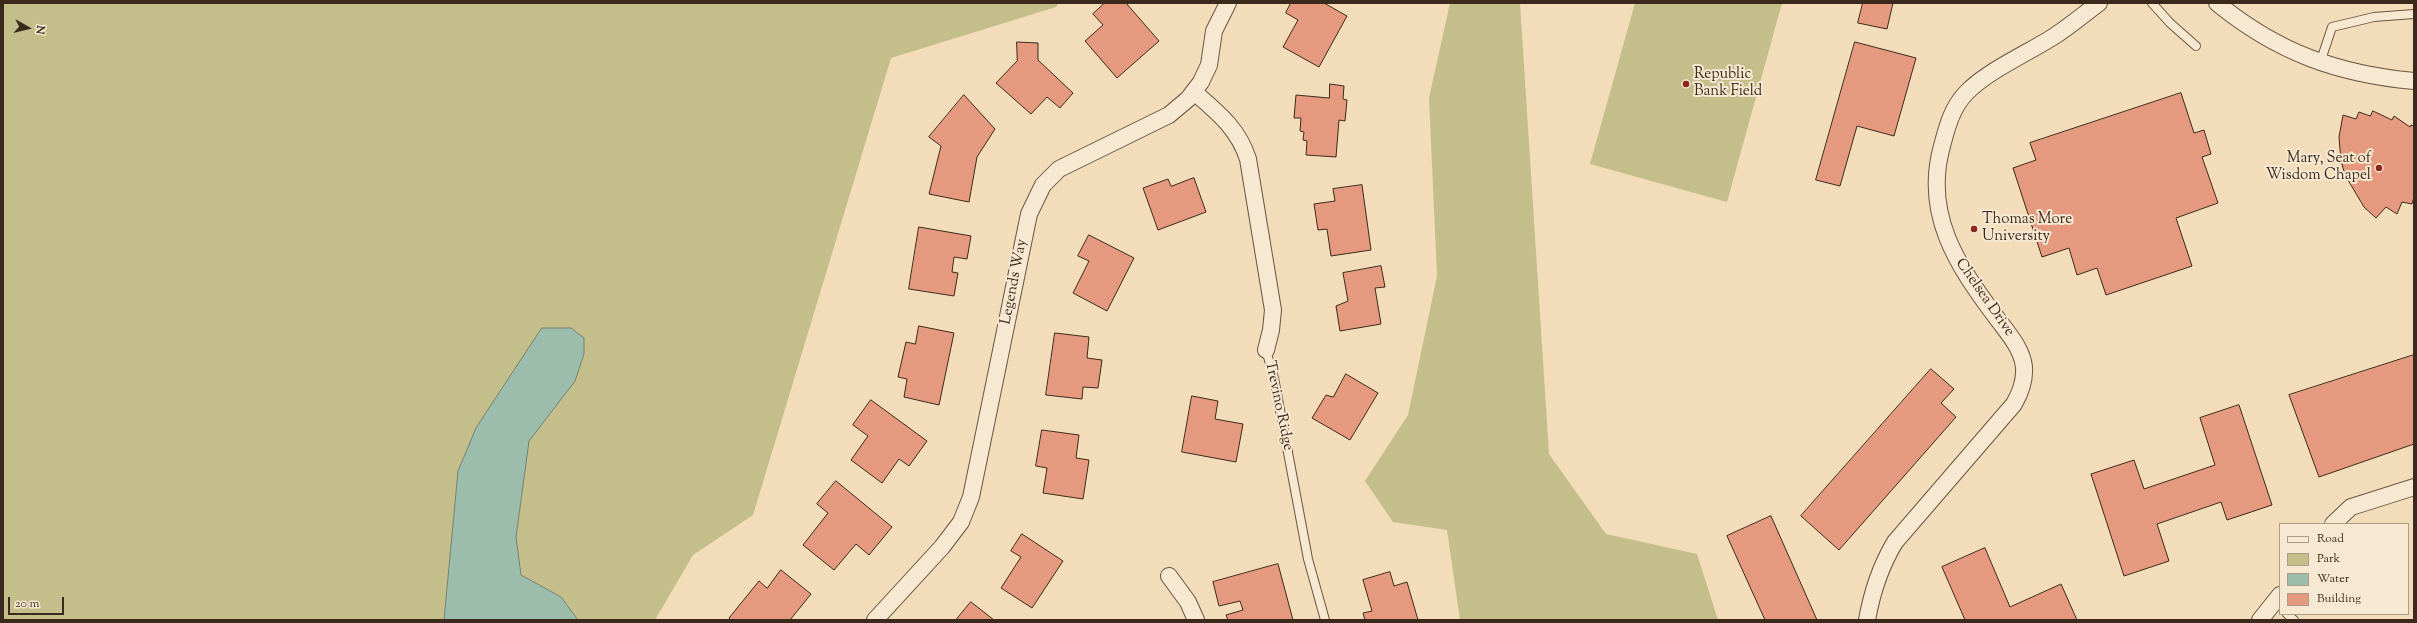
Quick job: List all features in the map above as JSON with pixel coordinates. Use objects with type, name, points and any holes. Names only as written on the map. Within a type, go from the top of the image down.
[{"type":"street","name":"Legends Way","points":[[875,620],[942,547],[961,522],[971,497],[1029,214],[1043,185],[1059,169],[1169,115],[1188,99],[1194,92],[1209,65],[1214,31],[1228,3]]},
{"type":"street","name":"Chelsea Drive","points":[[1867,620],[1872,593],[1886,557],[1895,542],[2014,404],[2023,388],[2024,366],[2016,345],[1968,280],[1952,251],[1942,226],[1938,202],[1938,160],[1949,121],[1957,103],[1980,81],[2055,36],[2099,3]]},
{"type":"street","points":[[2217,3],[2244,25],[2282,47],[2320,62],[2372,76],[2414,81]]},
{"type":"street","name":"Trevino Ridge","points":[[1194,92],[1229,122],[1243,142],[1248,159],[1273,310],[1272,330],[1266,350]]},
{"type":"street","points":[[2334,523],[2351,507],[2414,487]]},
{"type":"street","points":[[1169,576],[1188,602],[1196,620]]},
{"type":"street","points":[[2260,620],[2278,602]]},
{"type":"lane","points":[[2152,3],[2196,46]]},
{"type":"lane","points":[[2320,62],[2332,28],[2374,17],[2414,14]]},
{"type":"lane","name":"Trevino Ridge","points":[[1266,350],[1274,378],[1308,559],[1325,620]]},
{"type":"green space","points":[[3,3],[1059,3],[1056,7],[891,58],[753,515],[693,555],[655,620],[3,620]]},
{"type":"green space","points":[[1450,3],[1520,3],[1549,454],[1606,534],[1697,554],[1718,620],[1460,620],[1447,530],[1393,522],[1365,481],[1408,415],[1437,276],[1429,98]]},
{"type":"green space","name":"Republic Bank Field","points":[[1635,3],[1782,3],[1727,202],[1590,164]]},
{"type":"water","points":[[542,328],[571,328],[584,338],[584,354],[575,381],[529,441],[516,537],[521,575],[561,597],[578,620],[444,620],[458,471],[476,428]]},
{"type":"building","points":[[1105,3],[1126,3],[1159,41],[1117,78],[1085,41],[1103,25],[1093,14]]},
{"type":"building","points":[[1291,3],[1324,3],[1347,16],[1319,67],[1283,47],[1298,20],[1286,13]]},
{"type":"building","points":[[1863,3],[1893,3],[1887,29],[1858,23]]},
{"type":"building","points":[[1017,42],[1038,43],[1038,60],[1073,93],[1060,108],[1047,97],[1031,114],[996,83],[1017,61]]},
{"type":"building","points":[[1855,42],[1916,58],[1894,136],[1857,126],[1840,186],[1816,180]]},
{"type":"building","points":[[1330,84],[1344,86],[1343,99],[1347,100],[1345,121],[1339,120],[1336,157],[1306,155],[1307,141],[1303,140],[1304,132],[1300,131],[1301,118],[1294,118],[1296,95],[1329,98]]},
{"type":"building","points":[[2181,93],[2194,133],[2204,130],[2211,154],[2202,157],[2218,203],[2176,218],[2192,266],[2106,295],[2097,268],[2077,275],[2069,248],[2042,257],[2013,168],[2036,160],[2030,143]]},
{"type":"building","points":[[964,95],[995,129],[977,157],[969,202],[929,194],[941,146],[929,137]]},
{"type":"building","name":"Mary, Seat of Wisdom Chapel","points":[[2373,111],[2392,120],[2394,116],[2410,127],[2411,125],[2414,126],[2414,197],[2412,204],[2402,202],[2397,214],[2386,207],[2376,218],[2364,207],[2345,175],[2341,161],[2339,137],[2343,115],[2356,119],[2359,112],[2370,116]]},
{"type":"building","points":[[1194,178],[1206,212],[1158,230],[1143,188],[1168,179],[1171,186]]},
{"type":"building","points":[[1362,185],[1371,250],[1331,256],[1327,229],[1318,230],[1314,204],[1335,201],[1333,189]]},
{"type":"building","points":[[919,227],[971,236],[967,259],[954,257],[952,272],[958,273],[954,296],[909,289]]},
{"type":"building","points":[[1089,235],[1134,258],[1107,311],[1073,293],[1089,261],[1078,256]]},
{"type":"building","points":[[1381,266],[1385,287],[1375,288],[1381,324],[1340,331],[1336,306],[1348,301],[1343,273]]},
{"type":"building","points":[[919,326],[954,333],[939,405],[904,397],[907,379],[898,377],[906,342],[915,344]]},
{"type":"building","points":[[1055,333],[1089,337],[1087,358],[1102,360],[1098,388],[1083,387],[1082,399],[1046,395]]},
{"type":"building","points":[[2414,355],[2414,444],[2319,477],[2289,395]]},
{"type":"building","points":[[1931,369],[1954,389],[1941,403],[1956,417],[1839,550],[1801,516]]},
{"type":"building","points":[[1346,374],[1378,393],[1350,440],[1312,418],[1326,395],[1333,397]]},
{"type":"building","points":[[1192,396],[1218,401],[1215,419],[1243,424],[1236,462],[1182,452]]},
{"type":"building","points":[[871,400],[927,441],[909,466],[899,459],[882,483],[851,460],[868,436],[853,425]]},
{"type":"building","points":[[2239,405],[2272,505],[2227,520],[2221,502],[2157,524],[2169,561],[2124,576],[2091,474],[2134,460],[2144,489],[2215,465],[2200,418]]},
{"type":"building","points":[[1042,430],[1079,435],[1076,458],[1089,460],[1083,499],[1043,493],[1047,468],[1036,466]]},
{"type":"building","points":[[836,481],[892,527],[869,555],[856,544],[834,570],[803,545],[828,513],[817,504]]},
{"type":"building","points":[[1771,516],[1817,620],[1765,620],[1727,536]]},
{"type":"building","points":[[1022,534],[1063,561],[1032,608],[1001,588],[1021,557],[1011,551]]},
{"type":"building","points":[[1985,548],[2010,607],[2061,584],[2077,620],[1965,620],[1942,567]]},
{"type":"building","points":[[1278,564],[1293,620],[1228,620],[1226,615],[1243,610],[1240,601],[1219,606],[1213,582]]},
{"type":"building","points":[[781,570],[811,594],[790,620],[731,620],[729,618],[759,581],[767,588]]},
{"type":"building","points":[[1390,572],[1394,586],[1407,582],[1418,620],[1365,620],[1363,613],[1372,611],[1363,580]]},
{"type":"building","points":[[971,602],[994,620],[956,620]]},
{"type":"place","name":"Republic Bank Field","points":[[1686,84]]},
{"type":"place","name":"Mary, Seat of Wisdom Chapel","points":[[2379,168]]},
{"type":"place","name":"Thomas More University","points":[[1974,229]]}]
